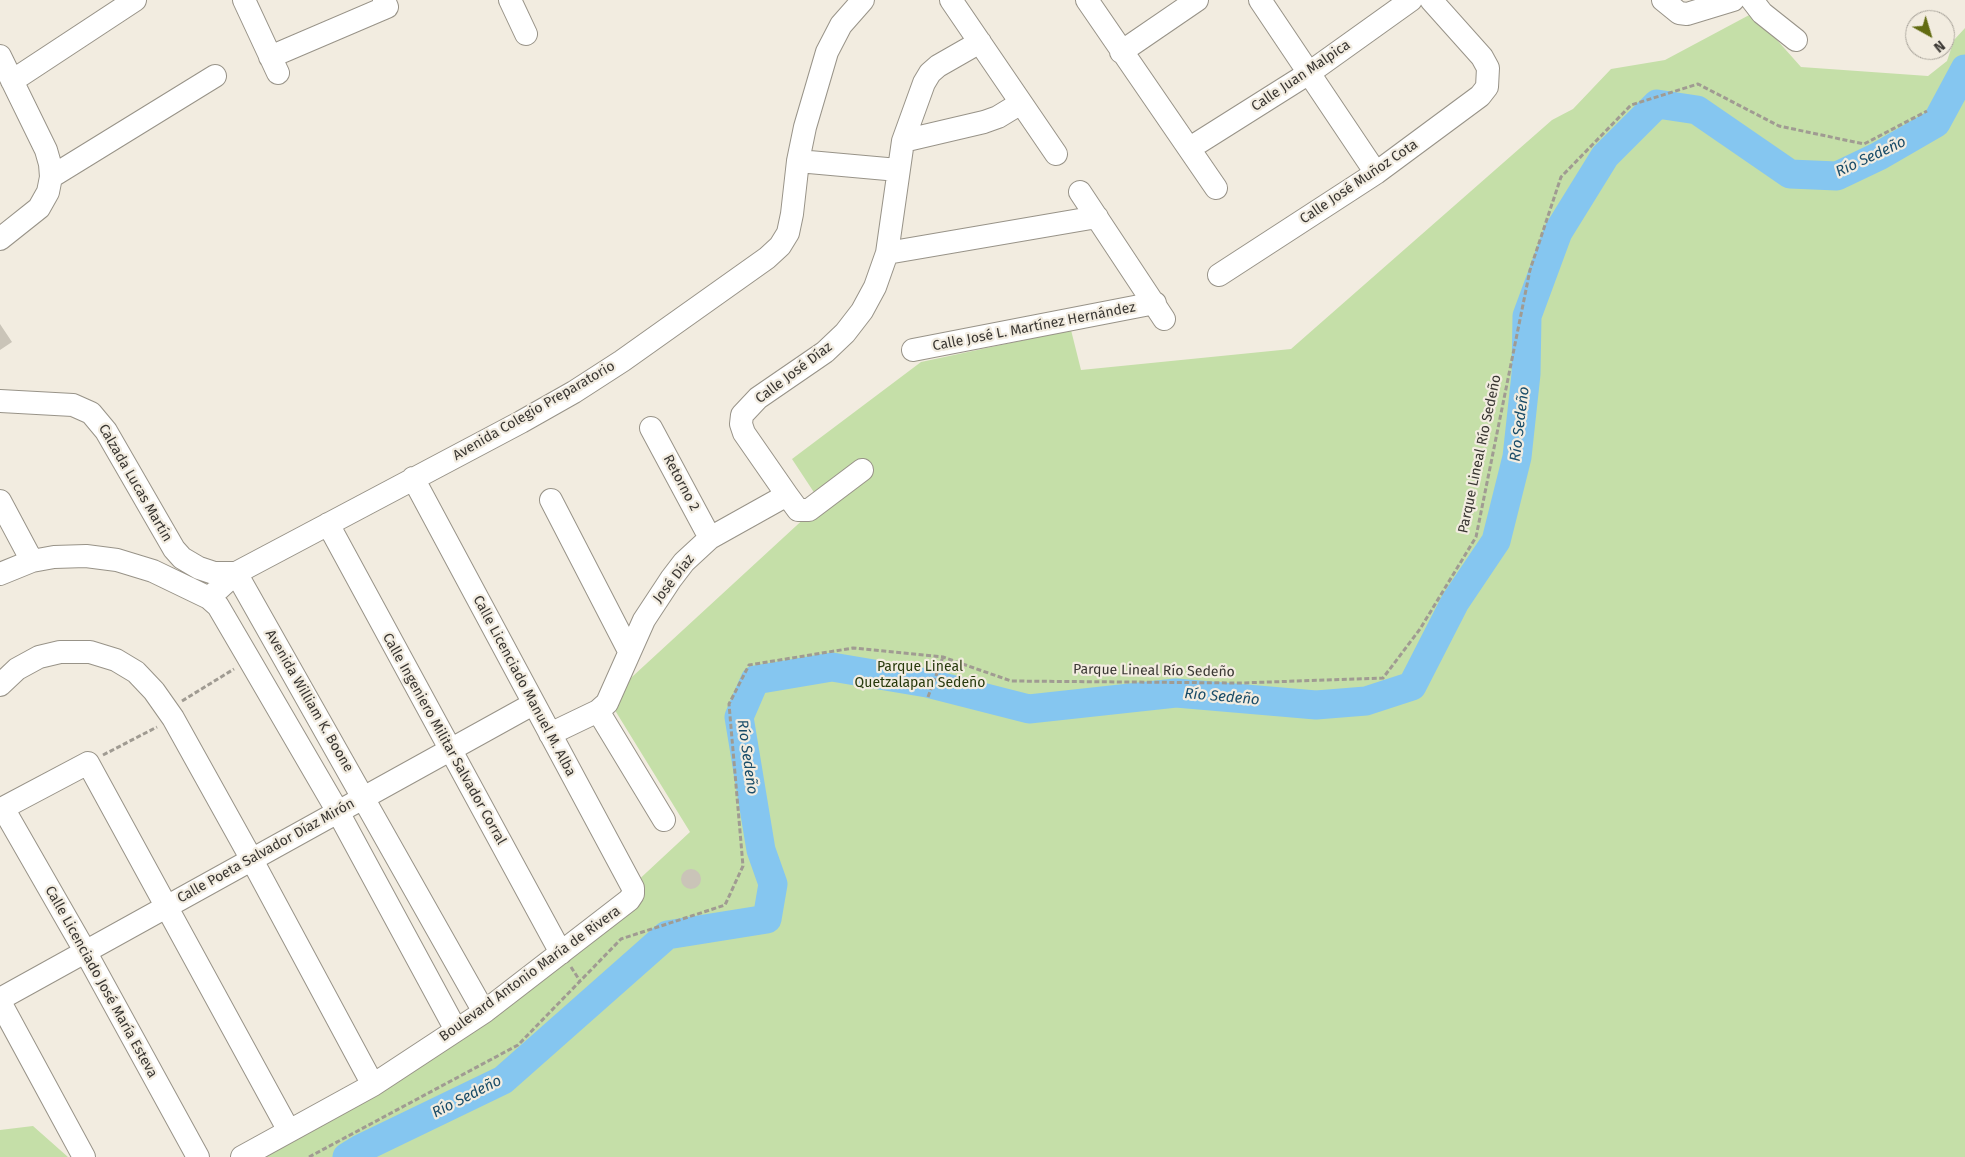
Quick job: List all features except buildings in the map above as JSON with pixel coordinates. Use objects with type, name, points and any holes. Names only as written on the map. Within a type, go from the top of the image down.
[{"type":"street","points":[[12,81],[135,0]]},
{"type":"street","points":[[244,0],[274,65],[385,3]]},
{"type":"street","name":"Avenida Colegio Preparatorio","points":[[209,598],[236,573],[574,392],[622,361],[767,258],[780,246],[788,233],[798,161],[805,127],[827,52],[841,25],[863,0]]},
{"type":"street","points":[[951,0],[1056,154]]},
{"type":"street","points":[[1087,0],[1216,188]]},
{"type":"street","points":[[1121,52],[1197,0]]},
{"type":"street","points":[[1260,0],[1376,173]]},
{"type":"street","name":"Calle Juan Malpica","points":[[1190,148],[1309,73],[1411,0]]},
{"type":"street","name":"Calle José Muñoz Cota","points":[[1219,276],[1376,173],[1480,96],[1487,87],[1489,78],[1488,68],[1482,57],[1431,0]]},
{"type":"street","points":[[1663,0],[1679,13],[1687,14],[1733,0]]},
{"type":"street","points":[[1752,0],[1762,13],[1796,40]]},
{"type":"street","points":[[512,1],[526,34]]},
{"type":"street","name":"Calle José Díaz","points":[[787,495],[744,433],[741,424],[742,415],[758,398],[825,352],[845,333],[862,311],[875,287],[887,253],[903,141],[924,84],[930,73],[938,66],[980,42]]},
{"type":"street","points":[[0,56],[46,150],[51,177],[48,192],[39,208],[0,239]]},
{"type":"street","points":[[51,177],[215,76]]},
{"type":"street","points":[[903,141],[984,122],[998,117],[1021,103]]},
{"type":"street","points":[[798,161],[898,170]]},
{"type":"street","points":[[887,253],[1096,217],[1080,192]]},
{"type":"street","name":"Calle José L. Martínez Hernández","points":[[913,350],[1159,311],[1096,217]]},
{"type":"street","name":"Calzada Lucas Martín","points":[[0,401],[73,405],[91,413],[106,431],[167,539],[182,558],[199,568],[214,573],[236,573]]},
{"type":"street","name":"Retorno 2","points":[[652,428],[710,538]]},
{"type":"street","points":[[787,495],[798,510],[809,510],[862,470]]},
{"type":"street","name":"Calle Licenciado Manuel M. Alba","points":[[413,478],[633,888],[633,894]]},
{"type":"street","name":"José Díaz","points":[[550,734],[598,711],[608,703],[644,620],[684,562],[710,538],[787,495]]},
{"type":"street","points":[[0,500],[32,561]]},
{"type":"street","points":[[551,500],[629,651]]},
{"type":"street","name":"Calle Ingeniero Militar Salvador Corral","points":[[328,524],[561,953]]},
{"type":"street","points":[[153,571],[164,550],[167,539]]},
{"type":"street","points":[[0,574],[32,561],[54,557],[86,556],[117,560],[153,571],[209,598],[218,606],[338,812],[456,1030]]},
{"type":"street","name":"Avenida William K. Boone","points":[[236,573],[484,1012]]},
{"type":"street","points":[[0,685],[17,670],[39,657],[60,652],[90,652],[116,660],[136,672],[154,691],[170,714],[252,860],[373,1084]]},
{"type":"street","name":"Calle Poeta Salvador Díaz Mirón","points":[[2,1009],[85,951],[533,704]]},
{"type":"street","points":[[598,711],[664,820]]},
{"type":"street","points":[[88,763],[289,1131]]},
{"type":"street","name":"Calle Licenciado José María Esteva","points":[[88,763],[3,808],[85,951],[198,1157]]},
{"type":"street","name":"Boulevard Antonio María de Rivera","points":[[242,1157],[373,1084],[484,1012],[629,900],[633,894]]},
{"type":"street","points":[[2,1009],[84,1157]]},
{"type":"path","name":"Parque Lineal Río Sedeño","points":[[928,698],[943,657],[1011,681],[1241,683],[1383,678],[1420,629],[1476,537],[1530,270],[1561,177],[1631,105],[1698,84],[1779,126],[1864,144],[1926,111]]},
{"type":"path","points":[[88,763],[170,714],[250,659]]},
{"type":"green space","name":"Parque Lineal Quetzalapan Sedeño","points":[[1753,13],[1801,67],[1928,76],[1947,60],[1955,60],[1955,39],[1965,28],[1965,1157],[230,1157],[504,1005],[690,832],[608,699],[821,503],[792,459],[921,362],[1071,330],[1081,370],[1291,349],[1552,120],[1573,109],[1611,69],[1665,60]]},
{"type":"green space","points":[[33,1126],[68,1157],[0,1157],[0,1130]]},
{"type":"waterway","name":"Río Sedeño","points":[[347,1157],[503,1080],[667,935],[767,919],[773,884],[761,850],[739,717],[755,680],[832,667],[927,683],[1029,709],[1176,693],[1316,705],[1366,701],[1412,686],[1455,602],[1496,541],[1517,457],[1526,374],[1527,316],[1558,232],[1605,156],[1657,104],[1697,110],[1790,174],[1837,176],[1879,156],[1936,123],[1965,69]]}]
